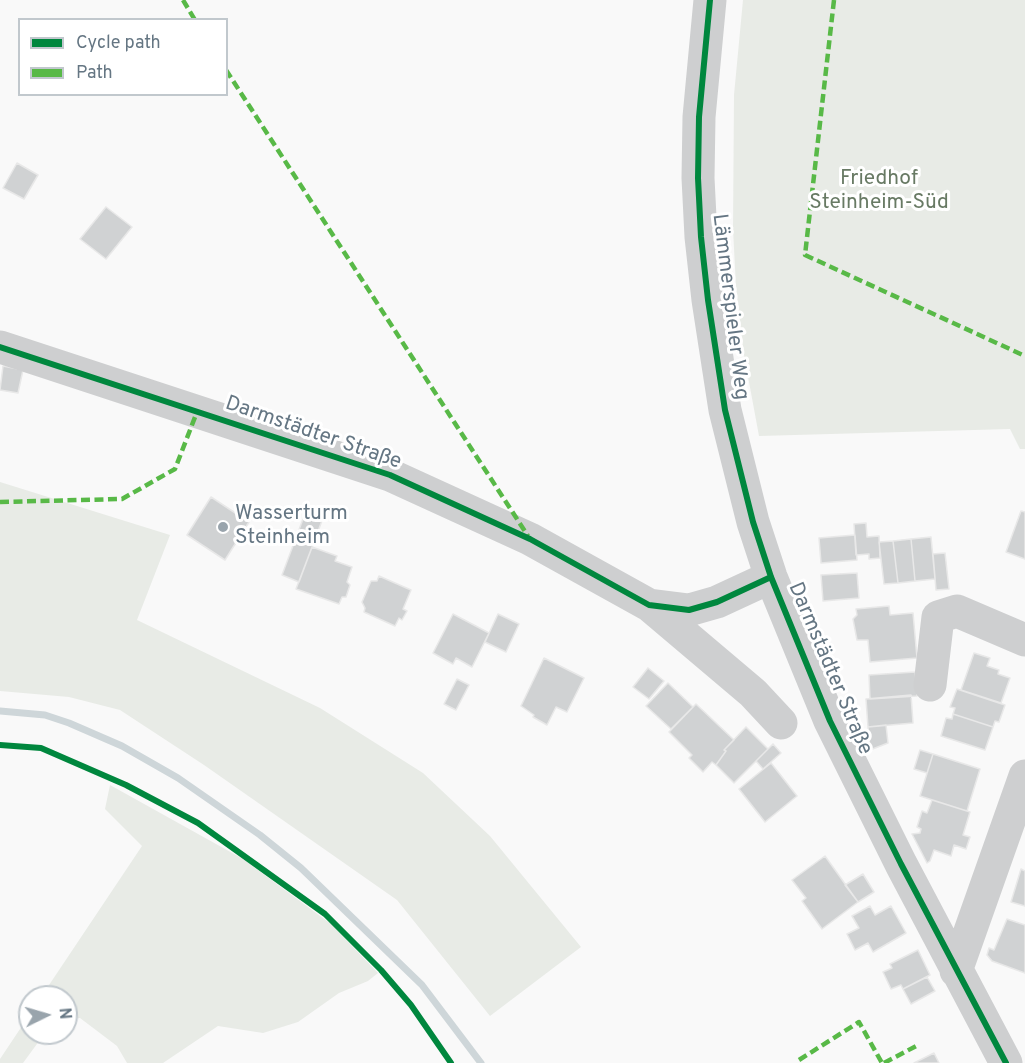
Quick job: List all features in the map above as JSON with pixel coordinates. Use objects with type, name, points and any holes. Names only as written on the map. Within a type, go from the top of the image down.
[{"type":"street","name":"Lämmerspieler Weg","points":[[710,0],[699,117],[698,178],[701,237],[708,300],[726,410],[739,470],[771,577]]},
{"type":"street","name":"Darmstädter Straße","points":[[0,347],[390,475],[530,539],[649,605],[753,693],[781,723]]},
{"type":"street","name":"Darmstädter Straße","points":[[649,605],[689,610],[717,602],[771,577],[830,721],[956,971],[1006,1063]]},
{"type":"street","points":[[930,685],[938,617],[957,611],[1025,640]]},
{"type":"street","points":[[956,971],[1025,776]]},
{"type":"green space","name":"Friedhof Steinheim-Süd","points":[[743,0],[1025,0],[1025,449],[1020,449],[1010,429],[759,436],[744,355],[736,287],[733,229],[734,95]]},
{"type":"green space","points":[[0,482],[170,535],[137,620],[320,708],[423,773],[490,836],[581,947],[490,1016],[397,900],[204,765],[120,710],[69,697],[0,691]]},
{"type":"green space","points":[[110,785],[243,859],[331,924],[378,973],[368,981],[339,993],[298,1022],[263,1033],[218,1026],[163,1063],[127,1063],[117,1046],[78,1018],[78,985],[49,985],[142,846],[105,809]]},
{"type":"green space","points":[[18,1032],[18,1045],[36,1045],[23,1063],[0,1063],[0,1059]]},
{"type":"building","points":[[17,163],[38,175],[24,199],[3,188]]},
{"type":"building","points":[[106,207],[132,227],[106,259],[80,239]]},
{"type":"building","points":[[3,366],[23,370],[18,393],[0,390]]},
{"type":"building","points":[[211,497],[249,522],[225,560],[187,535]]},
{"type":"building","points":[[306,511],[323,518],[299,582],[282,575]]},
{"type":"building","points":[[1021,511],[1025,512],[1025,559],[1006,552]]},
{"type":"building","points":[[866,523],[867,537],[879,536],[880,558],[869,559],[869,554],[856,555],[854,524]]},
{"type":"building","points":[[855,535],[857,560],[821,563],[819,538]]},
{"type":"building","points":[[931,537],[935,579],[915,581],[911,539]]},
{"type":"building","points":[[911,539],[915,581],[898,583],[893,541]]},
{"type":"building","points":[[893,541],[898,583],[884,584],[879,542]]},
{"type":"building","points":[[312,547],[337,556],[335,561],[352,567],[347,582],[350,585],[346,597],[342,597],[339,604],[296,589]]},
{"type":"building","points":[[945,553],[949,589],[936,590],[933,554]]},
{"type":"building","points":[[857,573],[859,598],[823,601],[821,575]]},
{"type":"building","points":[[379,576],[411,590],[403,609],[407,611],[402,620],[399,618],[395,626],[364,612],[362,602],[371,581],[377,581]]},
{"type":"building","points":[[889,606],[890,615],[913,613],[917,658],[870,662],[868,640],[857,640],[853,619],[857,615],[856,609]]},
{"type":"building","points":[[453,614],[489,633],[472,667],[456,658],[453,664],[433,653]]},
{"type":"building","points":[[498,614],[519,624],[506,652],[485,642]]},
{"type":"building","points":[[974,653],[990,658],[987,666],[999,670],[998,674],[1010,678],[1001,703],[961,690]]},
{"type":"building","points":[[544,658],[584,678],[567,712],[556,707],[547,725],[533,717],[534,715],[521,706]]},
{"type":"building","points":[[648,668],[664,681],[649,699],[633,687]]},
{"type":"building","points":[[915,672],[917,696],[870,699],[869,675]]},
{"type":"building","points":[[457,679],[469,685],[456,710],[444,704]]},
{"type":"building","points":[[668,683],[693,707],[671,729],[646,706]]},
{"type":"building","points":[[957,689],[1005,705],[999,722],[995,721],[993,727],[953,714],[955,708],[950,707]]},
{"type":"building","points":[[911,695],[913,723],[868,727],[866,699]]},
{"type":"building","points":[[696,704],[734,740],[724,750],[726,751],[716,765],[712,762],[703,772],[689,758],[692,755],[669,732]]},
{"type":"building","points":[[953,714],[993,727],[985,750],[941,736],[946,718],[952,719]]},
{"type":"building","points":[[886,725],[888,743],[870,750],[868,727]]},
{"type":"building","points":[[746,727],[768,749],[734,783],[716,765],[726,751],[724,750]]},
{"type":"building","points":[[773,744],[781,753],[763,769],[756,761]]},
{"type":"building","points":[[920,750],[933,754],[927,773],[914,769]]},
{"type":"building","points":[[933,754],[980,769],[967,811],[920,796]]},
{"type":"building","points":[[771,763],[797,796],[765,822],[739,789]]},
{"type":"building","points":[[932,800],[970,812],[963,835],[970,837],[966,849],[954,845],[951,856],[934,850],[927,863],[912,834],[920,833],[921,829],[917,827],[922,811],[927,813]]},
{"type":"building","points":[[825,856],[858,902],[822,929],[802,901],[806,898],[792,880]]},
{"type":"building","points":[[1021,869],[1025,871],[1025,906],[1011,902]]},
{"type":"building","points":[[863,874],[874,892],[858,902],[845,885]]},
{"type":"building","points":[[870,906],[875,915],[891,906],[906,933],[873,952],[868,943],[855,950],[847,934],[859,928],[852,916]]},
{"type":"building","points":[[1007,919],[1025,925],[1025,973],[992,961],[987,955],[989,948],[994,950]]},
{"type":"building","points":[[918,950],[930,975],[903,989],[901,985],[891,989],[883,972],[892,968],[890,964]]},
{"type":"building","points":[[927,977],[935,991],[911,1004],[903,989]]},
{"type":"building","points":[[934,1053],[939,1063],[914,1063]]},
{"type":"waterway","points":[[0,711],[45,715],[122,746],[178,778],[260,835],[301,868],[422,985],[481,1063]]},
{"type":"marked path","points":[[183,0],[194,18]]},
{"type":"marked path","points":[[834,0],[805,255],[1025,356]]},
{"type":"marked path","points":[[228,73],[528,536]]},
{"type":"marked path","points":[[0,502],[122,499],[175,469],[197,412]]},
{"type":"marked path","points":[[799,1060],[859,1022],[882,1063]]},
{"type":"marked path","points":[[884,1063],[918,1045]]},
{"type":"cycle path","points":[[710,0],[699,117],[698,178],[701,237],[725,410],[753,522],[771,577],[830,721],[901,864],[1006,1063]]},
{"type":"cycle path","points":[[0,347],[390,475],[530,539],[649,605],[689,610],[717,602],[771,577]]},
{"type":"cycle path","points":[[0,745],[41,748],[126,785],[198,823],[325,914],[381,970],[411,1005],[451,1063]]},
{"type":"place","name":"Wasserturm Steinheim","points":[[223,527]]}]
